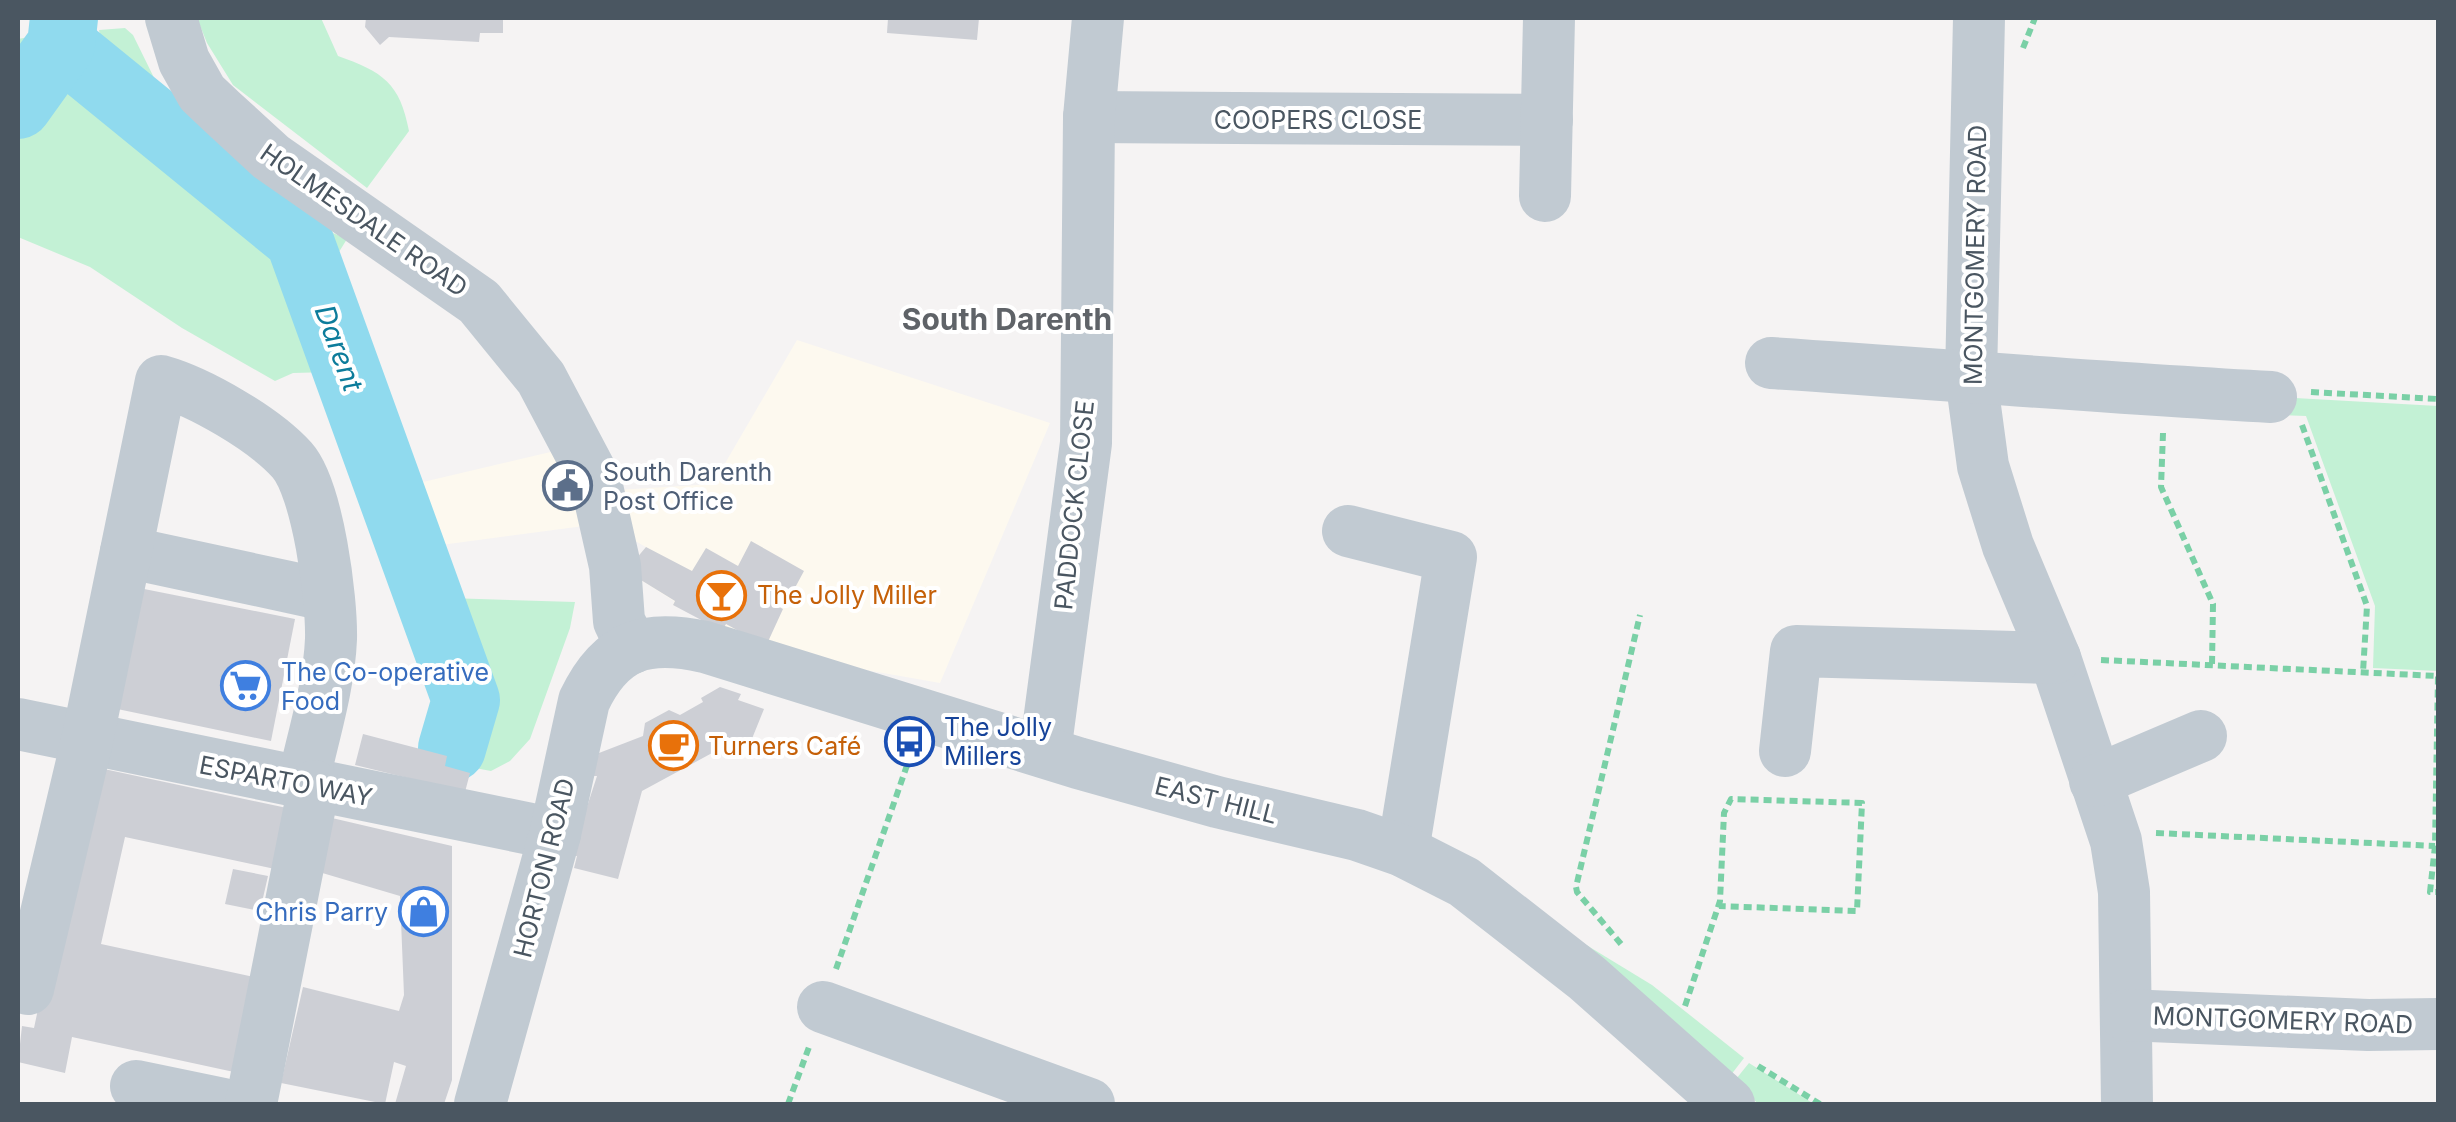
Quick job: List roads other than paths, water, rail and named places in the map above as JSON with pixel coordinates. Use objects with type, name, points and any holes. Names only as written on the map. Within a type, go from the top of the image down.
[{"type":"street","name":"HOLMESDALE ROAD","points":[[172,18],[184,61],[202,93],[221,112],[271,157],[480,302],[541,378],[596,482],[615,566],[620,621],[632,648]]},
{"type":"street","name":"PADDOCK CLOSE","points":[[1045,752],[1086,443],[1089,117],[1098,18]]},
{"type":"street","points":[[1545,196],[1549,18]]},
{"type":"street","name":"MONTGOMERY ROAD","points":[[1979,18],[1971,376],[1983,466],[2008,546],[2054,658],[2116,841],[2124,892],[2127,1104]]},
{"type":"street","name":"COOPERS CLOSE","points":[[1089,117],[1546,120]]},
{"type":"street","points":[[1771,364],[1971,376],[2024,384],[2271,397]]},
{"type":"street","points":[[28,988],[87,741],[160,381],[188,388],[294,462],[318,521],[331,637],[251,1104]]},
{"type":"street","points":[[1348,531],[1451,558],[1403,851]]},
{"type":"street","points":[[126,552],[326,595]]},
{"type":"street","name":"EAST HILL","points":[[632,648],[659,640],[704,647],[1045,752],[1403,851],[1464,882],[1587,978],[1730,1104]]},
{"type":"street","name":"HORTON ROAD","points":[[480,1104],[555,834],[584,701],[602,671],[632,648]]},
{"type":"street","points":[[1785,752],[1796,651],[2054,658]]},
{"type":"street","name":"ESPARTO WAY","points":[[18,724],[555,834]]},
{"type":"street","points":[[2095,782],[2201,736]]},
{"type":"street","points":[[823,1006],[1089,1104]]},
{"type":"street","name":"MONTGOMERY ROAD","points":[[2126,1015],[2368,1025],[2438,1024]]},
{"type":"street","points":[[136,1086],[223,1104]]},
{"type":"waterway","name":"Darent","points":[[18,105],[61,45],[64,18]]},
{"type":"waterway","name":"Darent","points":[[61,45],[299,239],[466,700],[452,748]]},
{"type":"place","name":"South Darenth Post Office","points":[[568,486]]},
{"type":"place","name":"The Jolly Miller","points":[[722,595]]},
{"type":"place","name":"The Co-operative Food","points":[[246,686]]},
{"type":"place","name":"The Jolly Millers","points":[[909,741]]},
{"type":"place","name":"Turners Café","points":[[673,746]]},
{"type":"place","name":"Chris Parry","points":[[423,912]]},
{"type":"district","name":"South Darenth","points":[[1007,320]]}]
